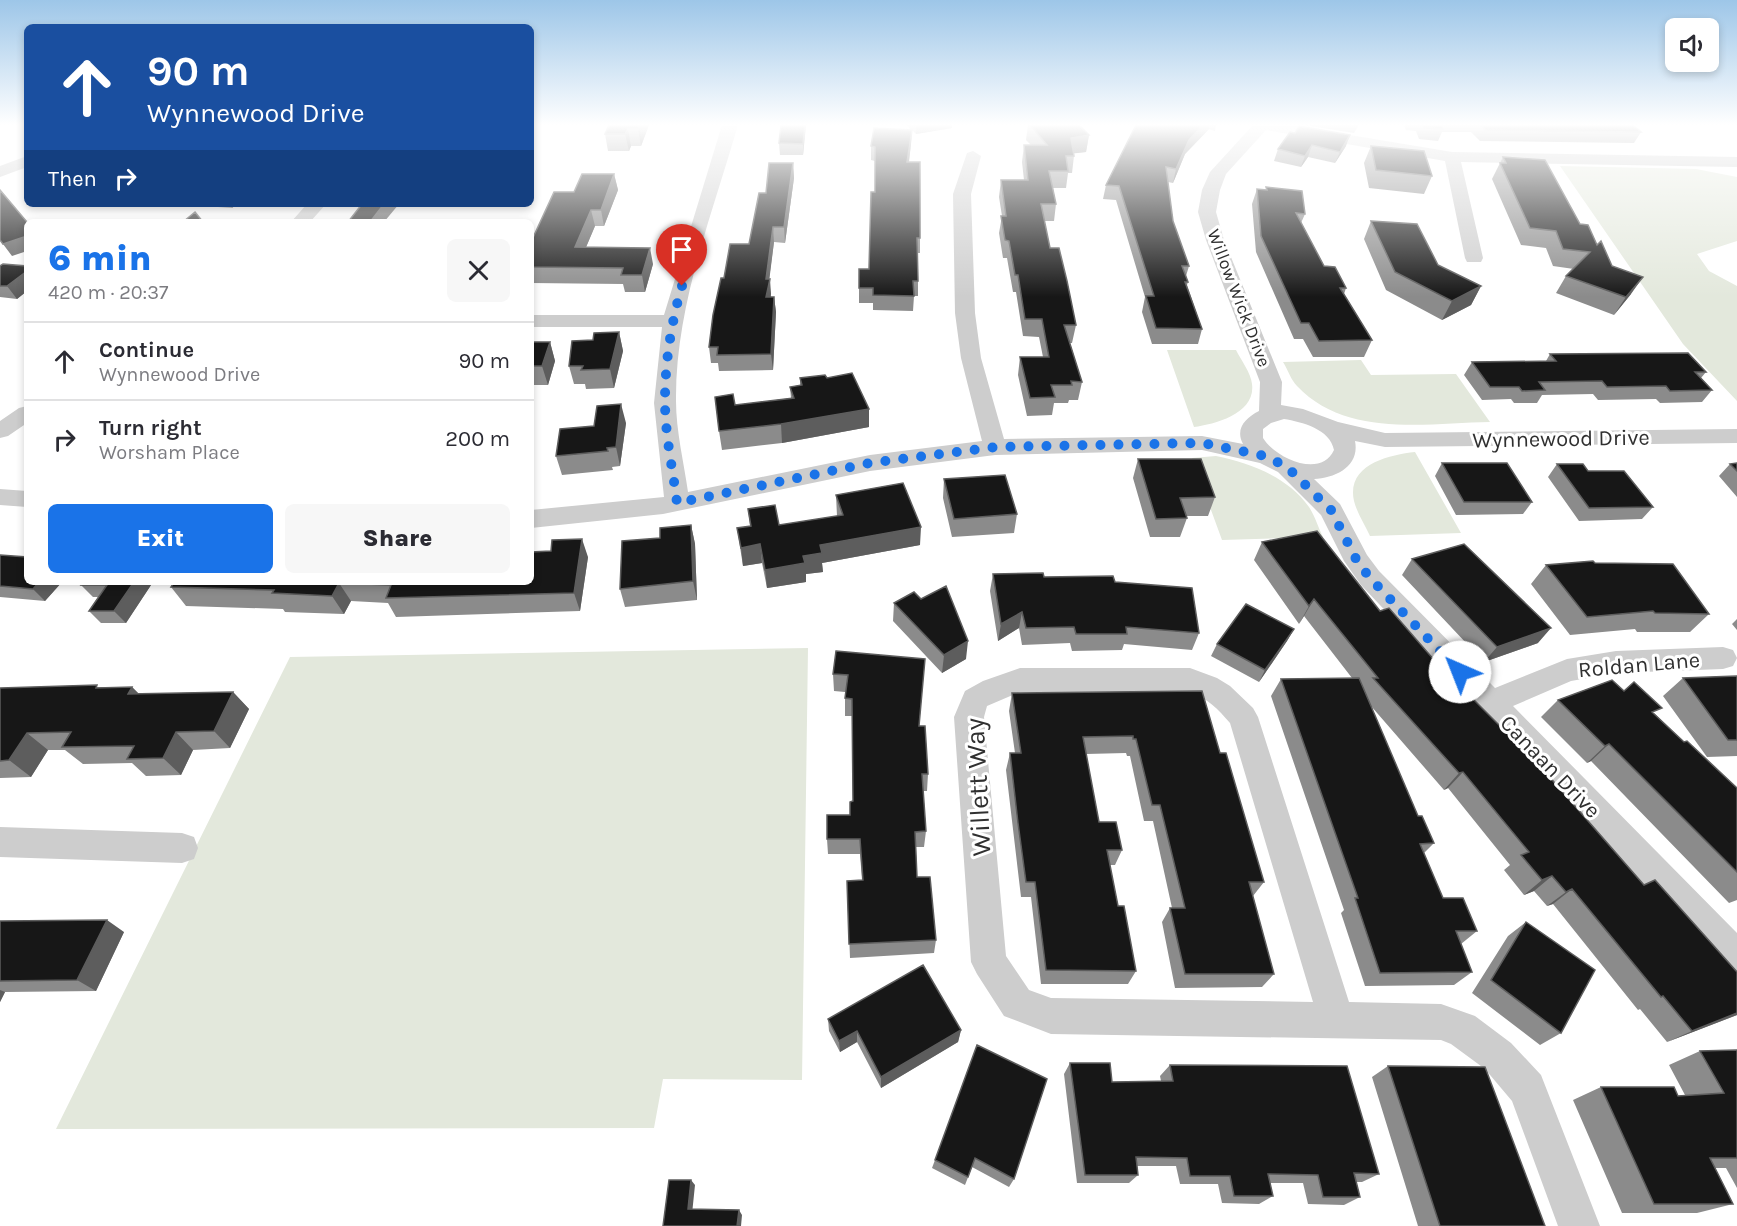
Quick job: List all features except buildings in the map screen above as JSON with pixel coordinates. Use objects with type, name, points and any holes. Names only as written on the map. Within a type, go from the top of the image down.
[{"type":"street","points":[[677,503],[665,403],[668,356],[673,321],[713,182]]},
{"type":"street","points":[[966,182],[962,194],[965,313],[971,358],[996,447]]},
{"type":"street","name":"Willow Wick Drive","points":[[1214,182],[1207,212],[1215,240],[1271,382],[1270,414]]},
{"type":"street","points":[[1457,182],[1474,258]]},
{"type":"street","points":[[303,219],[314,207]]},
{"type":"street","points":[[534,321],[673,321]]},
{"type":"street","name":"Willow Wick Drive","points":[[1271,382],[1306,415]]},
{"type":"street","name":"Wynnewood Drive","points":[[1202,443],[1252,428],[1260,418],[1284,412],[1306,415],[1331,428],[1385,440],[1737,436]]},
{"type":"street","points":[[0,431],[24,415]]},
{"type":"street","points":[[1252,428],[1252,442],[1265,456]]},
{"type":"street","points":[[1331,428],[1342,440],[1345,450],[1337,463]]},
{"type":"street","name":"Wynnewood Drive","points":[[534,519],[677,503],[870,463],[996,447],[1202,443],[1265,456],[1287,467],[1311,471],[1337,463],[1385,440]]},
{"type":"street","name":"Canaan Drive","points":[[1331,510],[1337,463]]},
{"type":"street","name":"Canaan Drive","points":[[1287,467],[1331,510],[1357,561],[1370,578],[1737,958]]},
{"type":"street","points":[[0,497],[24,498]]},
{"type":"street","name":"Roldan Lane","points":[[1491,703],[1568,670],[1616,662],[1723,658]]},
{"type":"street","name":"Willett Way","points":[[1337,1021],[1243,717],[1226,698],[1209,685],[1190,680],[1020,680],[993,689],[975,699],[969,717],[989,962],[1017,1003],[1051,1016],[1337,1021],[1441,1022],[1462,1029],[1498,1056],[1527,1089],[1579,1226]]},
{"type":"street","points":[[0,842],[182,848]]},
{"type":"shaded area","points":[[1571,182],[1737,182],[1737,241],[1697,254],[1709,271],[1737,286],[1737,401],[1683,344]]},
{"type":"shaded area","points":[[1167,350],[1236,350],[1248,371],[1252,384],[1252,394],[1248,403],[1241,410],[1223,420],[1194,427]]},
{"type":"shaded area","points":[[1361,360],[1371,375],[1456,374],[1490,422],[1414,425],[1363,421],[1339,414],[1317,403],[1297,386],[1283,362]]},
{"type":"shaded area","points":[[1415,452],[1461,533],[1370,536],[1354,501],[1353,489],[1356,479],[1371,464],[1393,456]]},
{"type":"shaded area","points":[[1216,456],[1255,467],[1290,487],[1309,507],[1323,537],[1222,540],[1192,458]]},
{"type":"shaded area","points":[[808,648],[802,1080],[663,1079],[654,1128],[56,1129],[290,657]]},
{"type":"route","points":[[682,286],[675,308],[668,356],[665,403],[677,503],[870,463],[996,447],[1202,443],[1265,456],[1287,467],[1331,510],[1357,561],[1370,578],[1460,672]]}]
